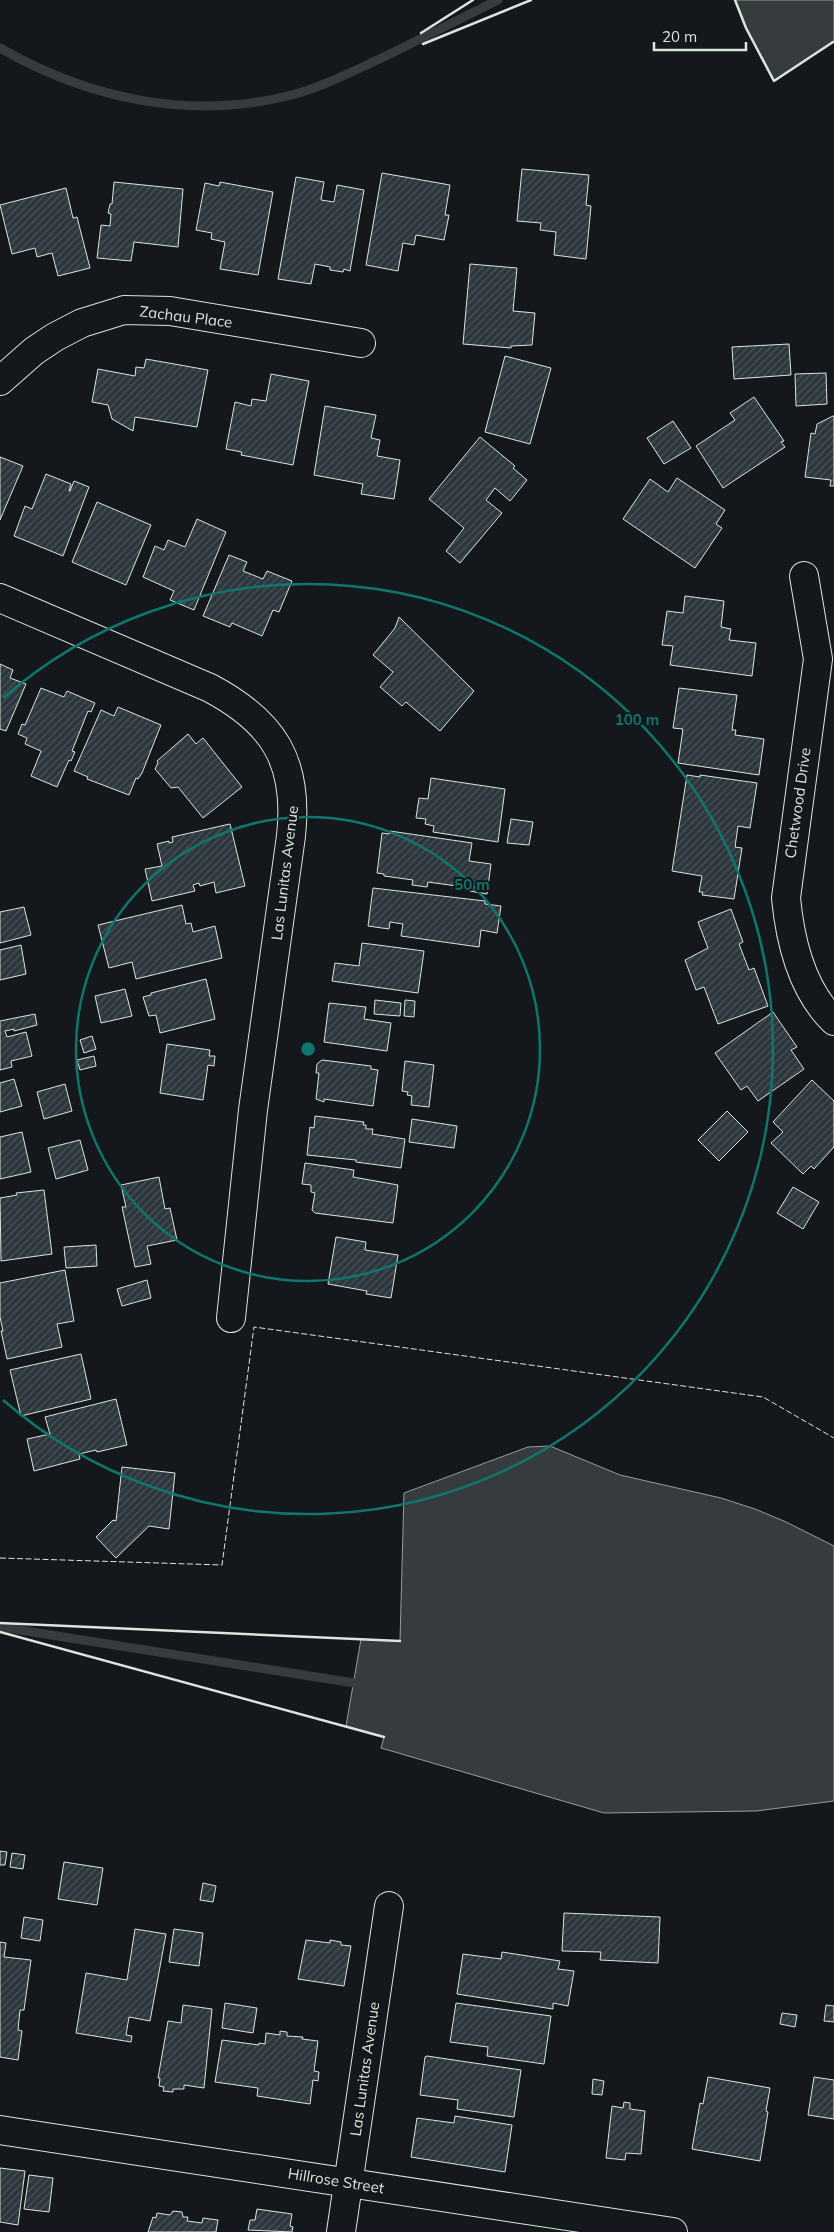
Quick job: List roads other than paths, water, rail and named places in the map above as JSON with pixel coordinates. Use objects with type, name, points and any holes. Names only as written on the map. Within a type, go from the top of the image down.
[{"type":"street","name":"Zachau Place","points":[[0,381],[34,351],[55,337],[82,323],[124,310],[170,312],[361,343]]},
{"type":"street","name":"Chetwood Drive","points":[[804,576],[818,659],[786,898],[788,922],[794,946],[808,982],[824,1012],[834,1021]]},
{"type":"street","name":"Las Lunitas Avenue","points":[[0,598],[210,688],[235,701],[257,720],[273,738],[283,757],[289,775],[293,794],[291,836],[253,1110],[231,1318]]},
{"type":"street","name":"Las Lunitas Avenue","points":[[341,2232],[389,1906]]},
{"type":"street","name":"Hillrose Street","points":[[0,2130],[673,2232]]},
{"type":"waterway","points":[[0,48],[34,66],[69,81],[105,92],[179,105],[216,106],[254,103],[292,95],[329,82],[498,0]]},
{"type":"waterway","points":[[0,1627],[354,1683]]}]
